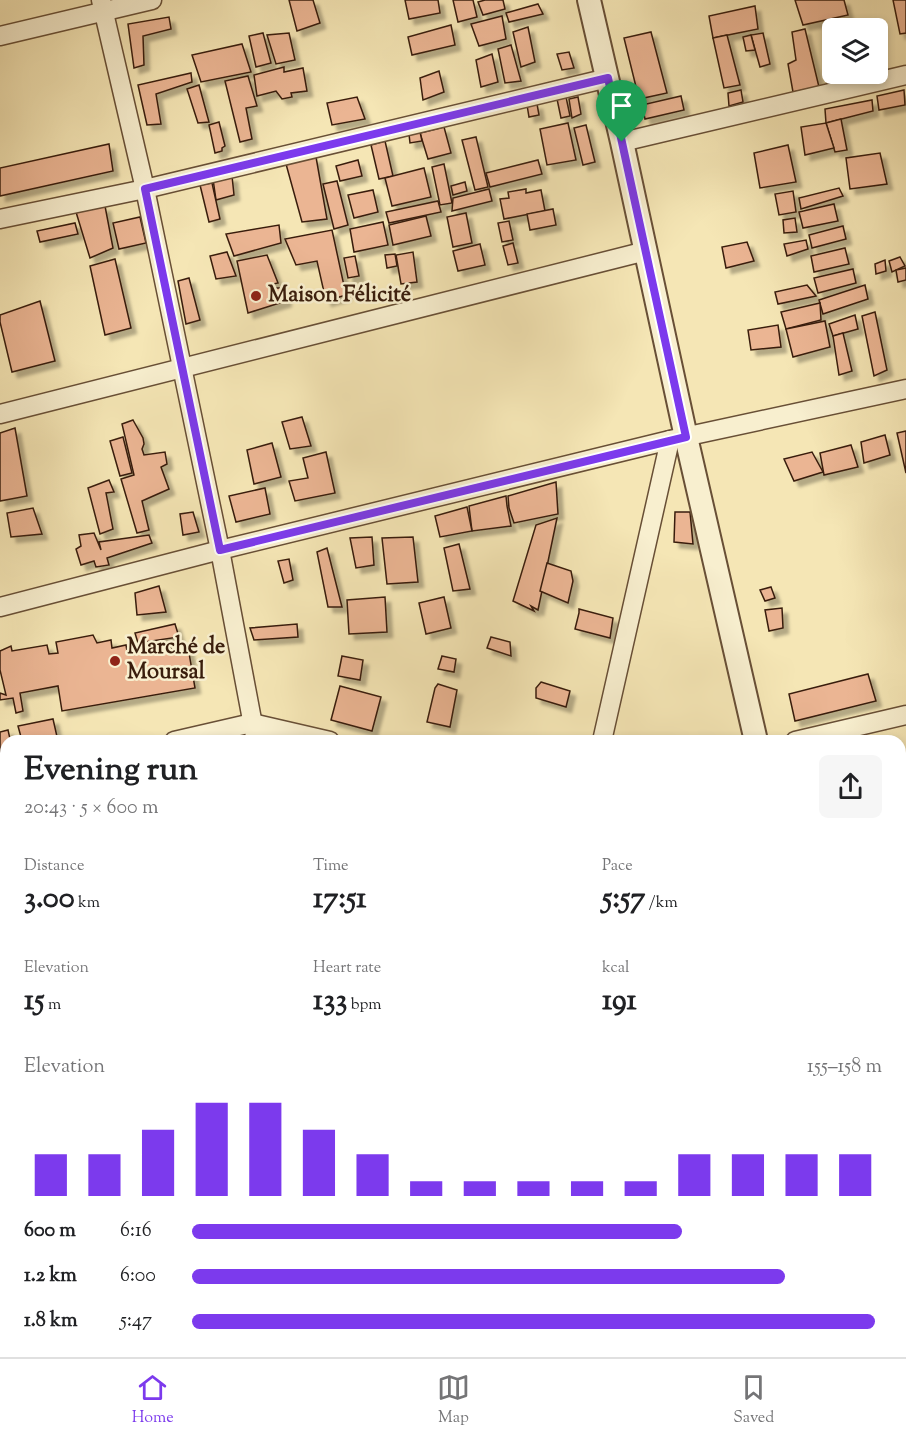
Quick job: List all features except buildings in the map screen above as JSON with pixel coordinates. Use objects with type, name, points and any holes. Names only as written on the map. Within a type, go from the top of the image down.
[{"type":"street","points":[[0,36],[102,6],[152,0]]},
{"type":"street","points":[[589,0],[646,251],[678,438],[754,735]]},
{"type":"street","points":[[102,6],[145,189],[220,550],[254,732]]},
{"type":"street","points":[[622,142],[906,75]]},
{"type":"street","points":[[0,219],[145,189],[608,78]]},
{"type":"street","points":[[0,414],[646,251]]},
{"type":"street","points":[[0,607],[220,550],[678,438],[906,389]]},
{"type":"street","points":[[604,735],[678,438]]},
{"type":"street","points":[[821,735],[906,715]]},
{"type":"street","points":[[227,735],[254,732],[279,735]]},
{"type":"place","name":"Maison Félicité","points":[[256,296]]},
{"type":"place","name":"Marché de Moursal","points":[[115,661]]},
{"type":"route","points":[[608,78],[622,142],[686,437],[220,550],[145,189],[608,78]]}]
